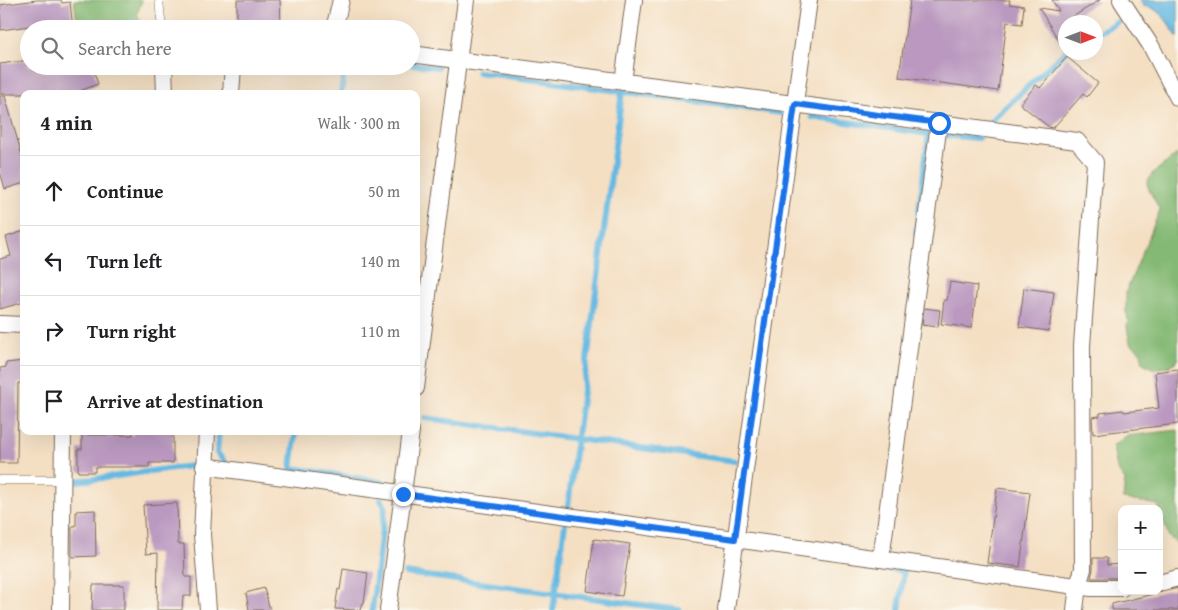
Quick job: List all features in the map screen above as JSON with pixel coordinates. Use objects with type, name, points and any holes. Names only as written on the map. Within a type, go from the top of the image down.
[{"type":"street","points":[[336,20],[341,0]]},
{"type":"street","points":[[420,357],[466,0]]},
{"type":"street","points":[[623,82],[634,0]]},
{"type":"street","points":[[726,610],[809,0]]},
{"type":"street","points":[[1121,0],[1151,46],[1178,98]]},
{"type":"street","points":[[420,55],[1077,141],[1095,162],[1082,346],[1083,569],[1074,610]]},
{"type":"street","points":[[164,75],[165,90]]},
{"type":"street","points":[[231,90],[232,75]]},
{"type":"street","points":[[881,559],[939,123]]},
{"type":"street","points":[[0,324],[20,324]]},
{"type":"street","points":[[61,610],[63,435]]},
{"type":"street","points":[[207,435],[202,535],[208,610]]},
{"type":"street","points":[[388,610],[410,435]]},
{"type":"street","points":[[204,466],[1091,588],[1118,588]]},
{"type":"street","points":[[1163,582],[1178,578]]},
{"type":"lane","points":[[159,0],[161,20]]},
{"type":"lane","points":[[0,480],[63,480]]},
{"type":"green space","points":[[74,0],[142,0],[137,14],[140,20],[77,20]]},
{"type":"green space","points":[[1177,154],[1178,359],[1171,366],[1154,369],[1143,363],[1141,352],[1130,343],[1127,327],[1126,292],[1160,210],[1147,183],[1152,174]]},
{"type":"green space","points":[[1178,430],[1178,544],[1169,537],[1163,520],[1163,505],[1123,499],[1125,480],[1117,469],[1113,446],[1126,436]]},
{"type":"water","points":[[1140,0],[1178,0],[1178,38],[1160,13],[1150,7],[1143,6]]},
{"type":"building","points":[[37,0],[61,0],[62,3],[70,2],[72,20],[20,20],[20,27],[1,30],[0,5]]},
{"type":"building","points":[[237,0],[280,0],[281,20],[237,20]]},
{"type":"building","points":[[910,0],[1010,0],[1009,4],[1024,6],[1022,24],[1007,22],[998,91],[899,77]]},
{"type":"building","points":[[1052,0],[1100,0],[1076,15],[1058,15],[1058,39],[1039,8],[1059,11]]},
{"type":"building","points":[[1064,60],[1071,60],[1098,83],[1087,97],[1083,94],[1053,128],[1049,127],[1020,104],[1036,85],[1040,88]]},
{"type":"building","points":[[20,61],[20,75],[95,75],[98,84],[82,90],[20,90],[20,94],[0,94],[0,64]]},
{"type":"building","points":[[0,96],[5,96],[20,149],[20,184],[5,189],[0,171]]},
{"type":"building","points":[[20,232],[20,303],[0,309],[0,259],[11,256],[6,237]]},
{"type":"building","points":[[950,282],[977,286],[972,328],[941,324],[944,300],[947,300]]},
{"type":"building","points":[[1024,288],[1054,292],[1049,331],[1019,327]]},
{"type":"building","points":[[924,308],[940,310],[938,327],[922,325]]},
{"type":"building","points":[[20,361],[17,463],[0,463],[0,368],[6,367],[6,363]]},
{"type":"building","points":[[1178,369],[1178,424],[1093,434],[1092,417],[1100,416],[1100,413],[1159,408],[1155,372]]},
{"type":"building","points":[[82,435],[173,435],[173,463],[149,463],[149,467],[95,467],[95,472],[78,472],[78,449],[82,449]]},
{"type":"building","points":[[997,488],[1030,492],[1020,567],[987,563]]},
{"type":"building","points":[[177,503],[178,544],[184,544],[185,577],[191,577],[191,596],[183,596],[182,610],[157,610],[158,553],[146,554],[143,505]]},
{"type":"building","points":[[95,510],[96,556],[72,557],[72,526],[76,526],[76,511]]},
{"type":"building","points":[[594,539],[630,544],[622,596],[587,591]]},
{"type":"building","points":[[1093,558],[1107,558],[1107,565],[1118,564],[1118,578],[1091,578]]},
{"type":"building","points":[[343,569],[368,573],[364,603],[361,610],[335,609]]},
{"type":"building","points":[[93,585],[124,585],[124,610],[92,610]]},
{"type":"building","points":[[264,588],[270,610],[249,610],[246,593]]},
{"type":"building","points":[[1178,588],[1178,610],[1112,610],[1112,604],[1149,595],[1163,595],[1163,592]]},
{"type":"waterway","points":[[1103,30],[1117,22]]},
{"type":"waterway","points":[[991,121],[1058,58]]},
{"type":"waterway","points":[[420,65],[438,67]]},
{"type":"waterway","points":[[478,72],[781,113]]},
{"type":"waterway","points":[[342,90],[344,75]]},
{"type":"waterway","points":[[568,506],[622,92]]},
{"type":"waterway","points":[[812,117],[929,134],[916,234]]},
{"type":"waterway","points":[[942,135],[978,138]]},
{"type":"waterway","points":[[425,418],[735,461]]},
{"type":"waterway","points":[[219,435],[217,453],[225,462]]},
{"type":"waterway","points":[[295,435],[291,468],[382,482]]},
{"type":"waterway","points":[[71,481],[194,466]]},
{"type":"waterway","points":[[372,610],[385,507],[381,500]]},
{"type":"waterway","points":[[553,610],[565,524]]},
{"type":"waterway","points":[[874,567],[904,571],[899,610]]},
{"type":"waterway","points":[[405,573],[679,610]]},
{"type":"route","points":[[403,494],[735,539],[795,104],[939,123]]}]
